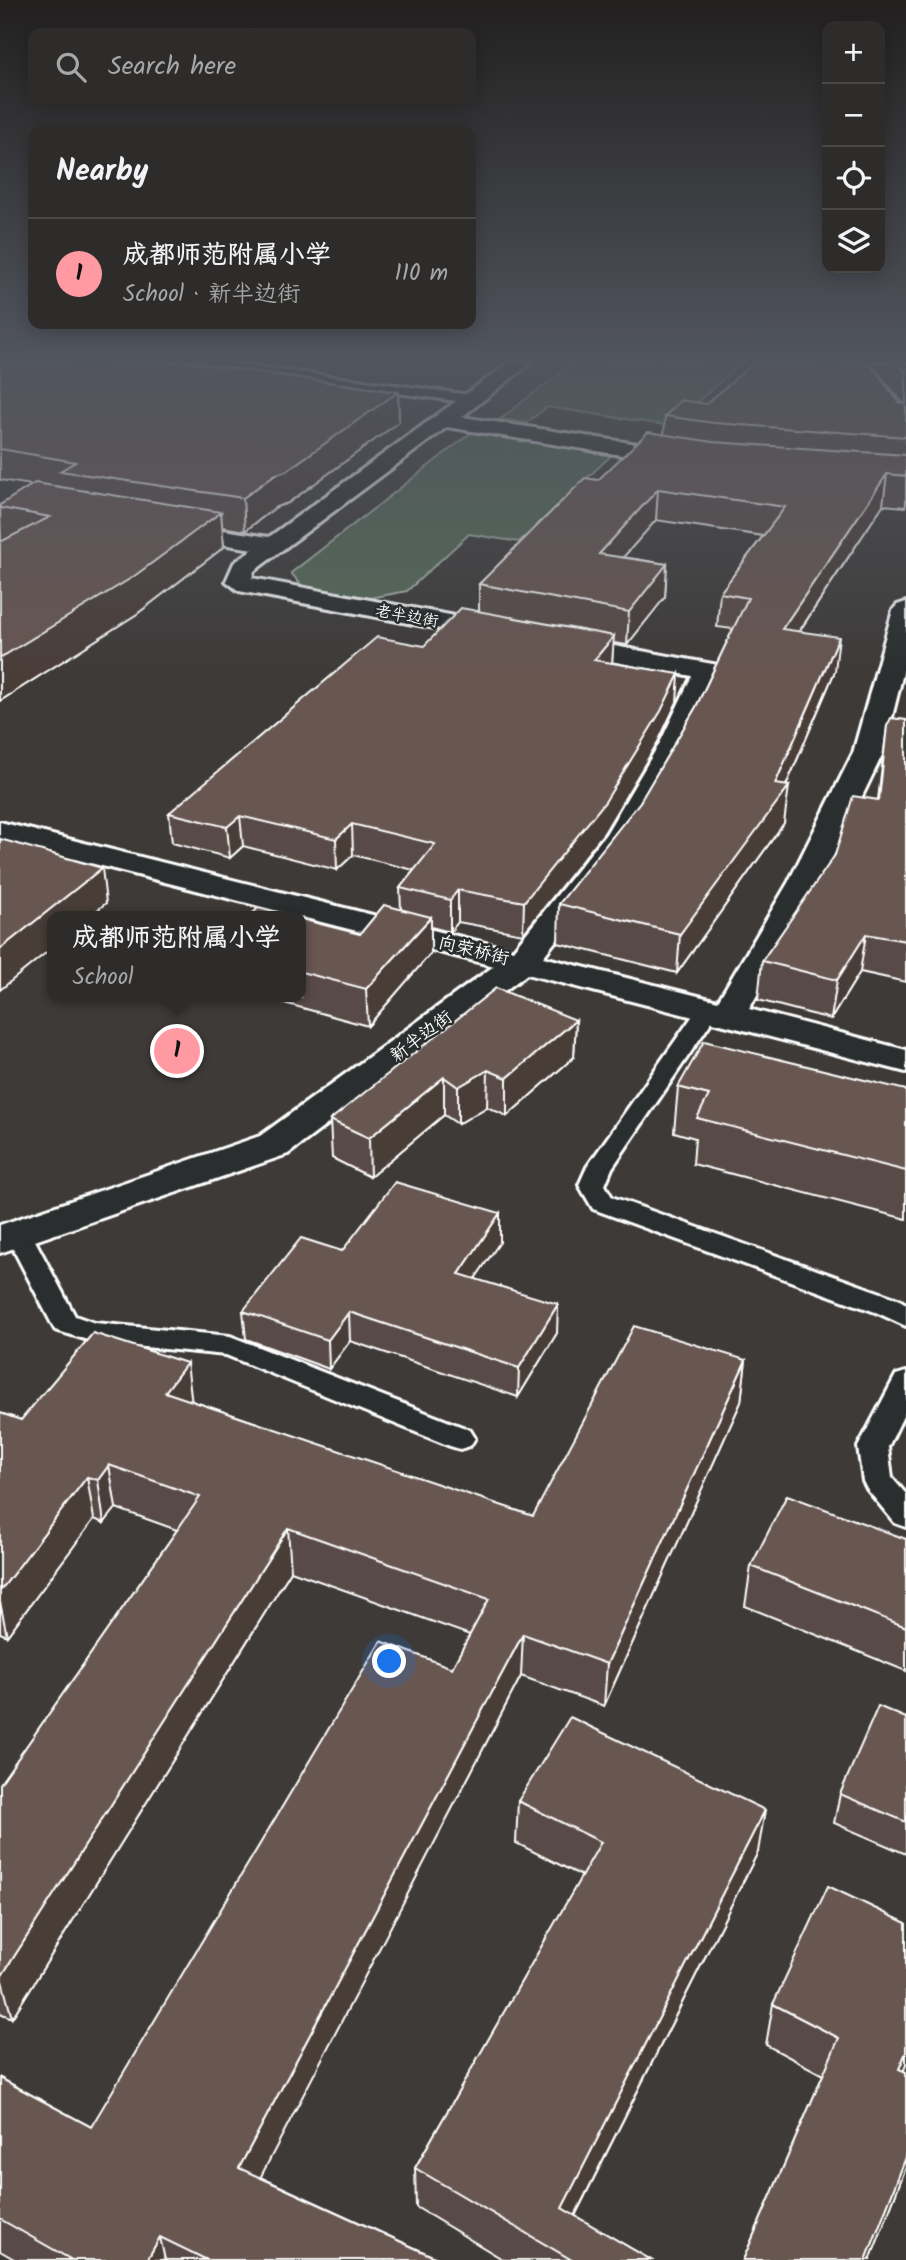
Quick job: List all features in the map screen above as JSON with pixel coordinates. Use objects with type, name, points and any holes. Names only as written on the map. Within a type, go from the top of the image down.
[{"type":"street","points":[[150,526],[273,545],[378,467]]},
{"type":"street","name":"老半边街","points":[[273,545],[243,568],[239,581],[258,588],[708,671]]},
{"type":"street","points":[[718,1011],[804,883],[868,753],[906,610]]},
{"type":"street","name":"新半边街","points":[[9,1236],[274,1145],[521,962],[620,838],[676,741],[708,671]]},
{"type":"street","name":"向荣桥街","points":[[0,831],[718,1011],[906,1061]]},
{"type":"lane","points":[[718,1011],[600,1167],[592,1185],[602,1203],[888,1306],[906,1317]]},
{"type":"lane","points":[[9,1236],[65,1323],[94,1332],[230,1346],[460,1438]]},
{"type":"lane","points":[[906,1382],[873,1447],[878,1481],[906,1516]]},
{"type":"green space","points":[[427,467],[598,467],[519,542],[469,534],[407,591],[370,598],[302,586],[291,573]]},
{"type":"building","points":[[66,467],[291,467],[274,475],[243,498],[60,471]]},
{"type":"building","points":[[611,467],[906,467],[906,476],[887,474],[782,629],[839,637],[775,784],[789,786],[680,934],[559,904],[640,802],[696,707],[748,598],[720,593],[785,507],[658,489],[599,554],[667,564],[629,612],[479,584],[585,478],[598,480]]},
{"type":"building","points":[[35,483],[221,512],[133,577],[0,658],[0,542],[50,517],[0,508],[0,505]]},
{"type":"building","points":[[461,608],[614,636],[594,660],[679,674],[661,711],[605,802],[524,902],[458,890],[450,900],[400,888],[435,844],[352,824],[336,839],[240,816],[227,827],[169,813],[377,637],[424,646]]},
{"type":"building","points":[[891,718],[906,720],[906,941],[866,934],[837,980],[762,961],[835,855],[853,796],[879,800],[887,726]]},
{"type":"building","points":[[0,839],[102,868],[47,911],[0,949]]},
{"type":"building","points":[[384,905],[431,917],[366,989],[306,973],[306,920],[360,934]]},
{"type":"building","points":[[496,988],[576,1020],[507,1078],[488,1070],[458,1087],[444,1077],[369,1138],[330,1120]]},
{"type":"building","points":[[704,1041],[906,1090],[906,1171],[697,1118],[709,1095],[678,1087]]},
{"type":"building","points":[[395,1182],[500,1213],[459,1274],[558,1304],[519,1368],[349,1312],[328,1340],[243,1311],[301,1238],[342,1251]]},
{"type":"building","points":[[634,1326],[746,1360],[607,1664],[523,1634],[239,2168],[441,2260],[207,2260],[160,2237],[147,2260],[72,2260],[0,2219],[0,2078],[91,2127],[381,1641],[452,1668],[489,1599],[288,1528],[1,1977],[0,1784],[200,1497],[109,1465],[98,1480],[87,1477],[0,1591],[0,1413],[21,1420],[93,1333],[187,1363],[165,1392],[533,1516]]},
{"type":"building","points":[[787,1495],[906,1539],[906,1627],[751,1566]]},
{"type":"building","points":[[878,1706],[906,1718],[906,1822],[840,1794]]},
{"type":"building","points":[[570,1717],[765,1810],[562,2208],[651,2260],[572,2260],[415,2168],[601,1842],[518,1801]]},
{"type":"building","points":[[828,1886],[906,1923],[906,2052],[899,2069],[906,2072],[906,2157],[866,2260],[743,2260],[839,2038],[773,2004]]},
{"type":"place","name":"成都师范附属小学","points":[[177,1051]]}]
